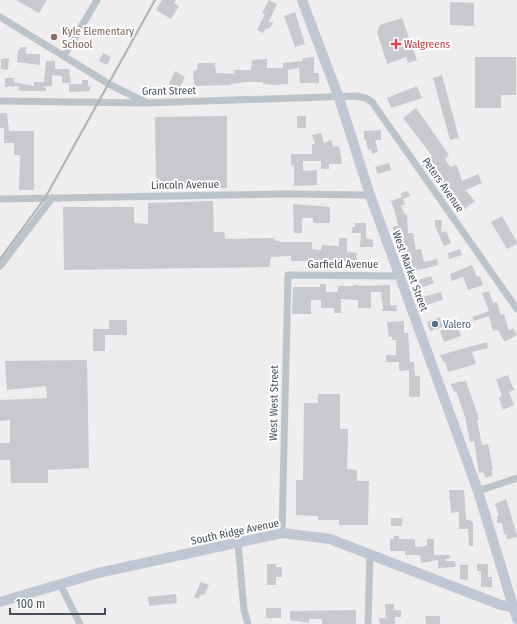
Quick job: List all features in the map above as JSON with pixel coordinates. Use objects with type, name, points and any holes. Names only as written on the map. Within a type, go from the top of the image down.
[{"type":"main road","name":"West Market Street","points":[[302,0],[339,98],[370,195],[399,276],[478,491],[516,608],[517,619]]},
{"type":"main road","name":"South Ridge Avenue","points":[[0,602],[98,573],[282,533],[330,539],[501,605],[516,608]]},
{"type":"street","points":[[64,56],[97,0]]},
{"type":"street","points":[[0,17],[109,84],[146,103]]},
{"type":"street","name":"Peters Avenue","points":[[339,98],[356,96],[366,98],[372,102],[517,309]]},
{"type":"street","name":"Grant Street","points":[[0,101],[146,103],[339,98]]},
{"type":"street","name":"Lincoln Avenue","points":[[0,199],[287,194],[370,195]]},
{"type":"street","points":[[0,266],[52,198]]},
{"type":"street","name":"Garfield Avenue","points":[[288,275],[399,276]]},
{"type":"street","name":"West West Street","points":[[282,533],[288,275]]},
{"type":"street","points":[[478,491],[517,478]]},
{"type":"street","points":[[238,543],[244,610],[248,624]]},
{"type":"street","points":[[368,624],[370,555]]},
{"type":"street","points":[[60,584],[80,624]]},
{"type":"building","points":[[16,0],[47,0],[39,13]]},
{"type":"building","points":[[162,0],[176,0],[174,3],[179,6],[171,19],[156,10]]},
{"type":"building","points":[[269,0],[277,4],[268,23],[274,21],[269,29],[266,28],[263,33],[257,30],[265,14],[262,13]]},
{"type":"building","points":[[450,2],[474,3],[474,26],[450,25]]},
{"type":"building","points":[[295,12],[305,44],[295,47],[284,16]]},
{"type":"building","name":"Walgreens","points":[[402,18],[417,60],[408,63],[406,57],[387,64],[377,32],[380,25]]},
{"type":"building","points":[[21,47],[26,47],[26,54],[40,54],[40,65],[17,62],[18,50],[20,50]]},
{"type":"building","points":[[103,53],[111,57],[107,65],[99,61]]},
{"type":"building","points":[[314,57],[314,73],[319,73],[319,83],[300,83],[299,68],[288,70],[288,84],[273,85],[263,84],[263,82],[245,82],[231,85],[194,86],[193,71],[197,70],[198,63],[215,63],[216,73],[234,74],[234,70],[251,70],[252,60],[267,59],[267,68],[283,68],[283,63],[303,61],[303,58]]},
{"type":"building","points":[[475,57],[516,57],[516,95],[501,95],[501,108],[475,108]]},
{"type":"building","points":[[9,58],[8,70],[1,69],[1,59]]},
{"type":"building","points":[[46,61],[55,61],[55,69],[69,69],[71,83],[62,83],[62,76],[52,75],[52,86],[42,87],[46,88],[46,91],[18,90],[19,86],[5,87],[5,78],[14,78],[14,82],[34,86],[34,82],[44,82]]},
{"type":"building","points":[[175,71],[185,77],[179,89],[169,84]]},
{"type":"building","points":[[442,75],[459,138],[450,140],[433,78]]},
{"type":"building","points":[[82,80],[88,80],[90,91],[69,92],[69,84],[82,84]]},
{"type":"building","points":[[417,86],[422,98],[391,108],[387,98]]},
{"type":"building","points":[[416,108],[449,155],[445,159],[450,167],[456,165],[458,168],[462,181],[478,174],[482,183],[465,190],[475,201],[463,210],[450,191],[444,196],[434,180],[438,178],[430,168],[427,171],[422,164],[432,156],[403,118]]},
{"type":"building","points":[[0,113],[7,113],[9,131],[34,131],[34,190],[19,190],[20,155],[14,155],[14,143],[4,143],[4,128],[0,128]]},
{"type":"building","points":[[227,116],[227,188],[156,189],[155,117]]},
{"type":"building","points":[[297,116],[306,116],[306,128],[297,128]]},
{"type":"building","points":[[381,130],[381,140],[375,140],[378,152],[372,154],[371,149],[368,150],[366,140],[364,140],[364,131]]},
{"type":"building","points":[[321,133],[324,143],[331,140],[333,147],[339,146],[342,164],[329,164],[329,169],[321,169],[321,161],[303,161],[303,171],[317,170],[317,185],[294,186],[294,165],[291,166],[291,154],[312,154],[312,144],[315,144],[312,135]]},
{"type":"building","points":[[389,163],[391,170],[378,174],[375,167]]},
{"type":"building","points":[[408,191],[410,196],[403,199],[405,204],[401,206],[405,215],[407,214],[408,233],[413,233],[416,250],[421,249],[424,262],[437,259],[438,265],[411,272],[401,234],[394,235],[393,226],[398,226],[391,201],[402,197],[401,193]]},
{"type":"building","points":[[213,201],[214,232],[224,232],[225,239],[274,238],[274,240],[282,242],[312,242],[312,249],[321,250],[322,245],[339,246],[339,238],[347,238],[347,252],[357,253],[356,265],[349,264],[349,261],[291,261],[291,256],[271,257],[269,267],[64,270],[63,207],[134,207],[134,223],[148,224],[148,203]]},
{"type":"building","points":[[293,204],[330,207],[330,223],[313,223],[313,218],[302,218],[302,233],[294,233]]},
{"type":"building","points":[[502,216],[517,242],[517,244],[507,249],[491,222]]},
{"type":"building","points":[[435,220],[442,220],[441,233],[446,231],[451,243],[444,246],[435,226]]},
{"type":"building","points":[[355,223],[366,223],[366,238],[373,240],[373,247],[360,247],[361,233],[352,233],[352,227],[355,227]]},
{"type":"building","points":[[460,249],[462,255],[449,259],[448,253]]},
{"type":"building","points":[[472,265],[477,277],[480,276],[483,285],[468,290],[463,277],[452,281],[450,274]]},
{"type":"building","points":[[431,276],[434,283],[421,288],[418,280]]},
{"type":"building","points":[[320,284],[326,284],[326,292],[338,291],[338,286],[390,285],[390,303],[391,306],[396,305],[397,311],[381,311],[383,309],[381,292],[371,292],[371,308],[358,308],[358,300],[341,299],[341,313],[334,313],[334,308],[321,308],[321,300],[311,300],[311,314],[292,314],[293,287],[320,287]]},
{"type":"building","points":[[489,291],[493,303],[497,302],[501,315],[504,314],[509,331],[513,328],[517,335],[506,341],[504,341],[498,330],[493,331],[489,316],[474,321],[472,317],[489,311],[482,293]]},
{"type":"building","points":[[441,292],[443,300],[426,305],[423,297]]},
{"type":"building","name":"Valero","points":[[440,317],[443,327],[430,331],[427,322]]},
{"type":"building","points":[[109,320],[127,320],[127,335],[105,335],[105,351],[93,351],[93,329],[109,329]]},
{"type":"building","points":[[404,321],[404,333],[408,333],[410,362],[414,362],[415,376],[420,376],[420,397],[409,397],[409,370],[399,371],[399,362],[386,362],[386,355],[396,355],[396,340],[392,340],[392,337],[389,337],[387,322]]},
{"type":"building","points":[[457,325],[461,336],[444,342],[440,331]]},
{"type":"building","points":[[487,342],[488,348],[472,352],[476,364],[448,372],[445,361],[443,362],[440,355]]},
{"type":"building","points":[[87,360],[89,468],[48,470],[48,483],[11,483],[10,460],[0,460],[0,443],[10,443],[10,420],[0,421],[0,400],[47,398],[46,386],[7,390],[5,361]]},
{"type":"building","points":[[508,375],[514,390],[509,392],[514,405],[503,410],[499,398],[502,396],[496,379]]},
{"type":"building","points":[[466,381],[479,419],[477,420],[482,445],[488,444],[493,475],[486,478],[483,472],[479,473],[474,441],[470,442],[465,417],[456,391],[454,392],[451,384]]},
{"type":"building","points":[[318,394],[340,394],[340,429],[348,429],[347,469],[357,470],[357,481],[369,481],[368,525],[339,525],[339,520],[318,520],[318,516],[296,515],[296,480],[303,480],[304,403],[318,403]]},
{"type":"building","points":[[449,490],[464,490],[466,519],[473,522],[473,546],[469,546],[468,529],[459,529],[459,512],[451,513]]},
{"type":"building","points":[[506,499],[517,535],[517,537],[507,539],[506,534],[504,534],[502,523],[497,523],[497,516],[499,516],[495,504]]},
{"type":"building","points":[[391,518],[402,518],[402,526],[391,526]]},
{"type":"building","points":[[394,536],[399,536],[399,539],[415,539],[415,547],[427,546],[427,539],[434,539],[434,555],[450,555],[450,558],[446,559],[446,561],[455,561],[456,567],[438,568],[438,560],[421,563],[420,555],[405,555],[405,551],[390,551],[390,539],[394,539]]},
{"type":"building","points":[[267,564],[276,564],[276,567],[282,567],[282,577],[276,577],[276,585],[267,585]]},
{"type":"building","points":[[477,564],[488,564],[488,577],[492,577],[492,587],[481,587],[481,571],[477,571]]},
{"type":"building","points":[[460,565],[468,565],[468,580],[460,579]]},
{"type":"building","points":[[201,582],[209,585],[204,595],[201,594],[198,599],[194,597]]},
{"type":"building","points":[[176,594],[177,603],[149,606],[148,597]]},
{"type":"building","points":[[385,604],[394,604],[394,610],[401,610],[401,617],[395,617],[395,624],[380,624],[379,618],[386,618]]},
{"type":"building","points":[[266,608],[281,608],[281,618],[266,618]]},
{"type":"building","points":[[356,610],[356,624],[322,624],[322,619],[309,619],[309,623],[290,620],[290,611]]},
{"type":"building","points":[[425,616],[440,616],[440,624],[426,624]]},
{"type":"railway","points":[[0,259],[45,198],[155,0]]},
{"type":"place","name":"Kyle Elementary School","points":[[54,37]]},
{"type":"place","name":"Walgreens","points":[[396,44]]},
{"type":"place","name":"Valero","points":[[435,324]]}]
